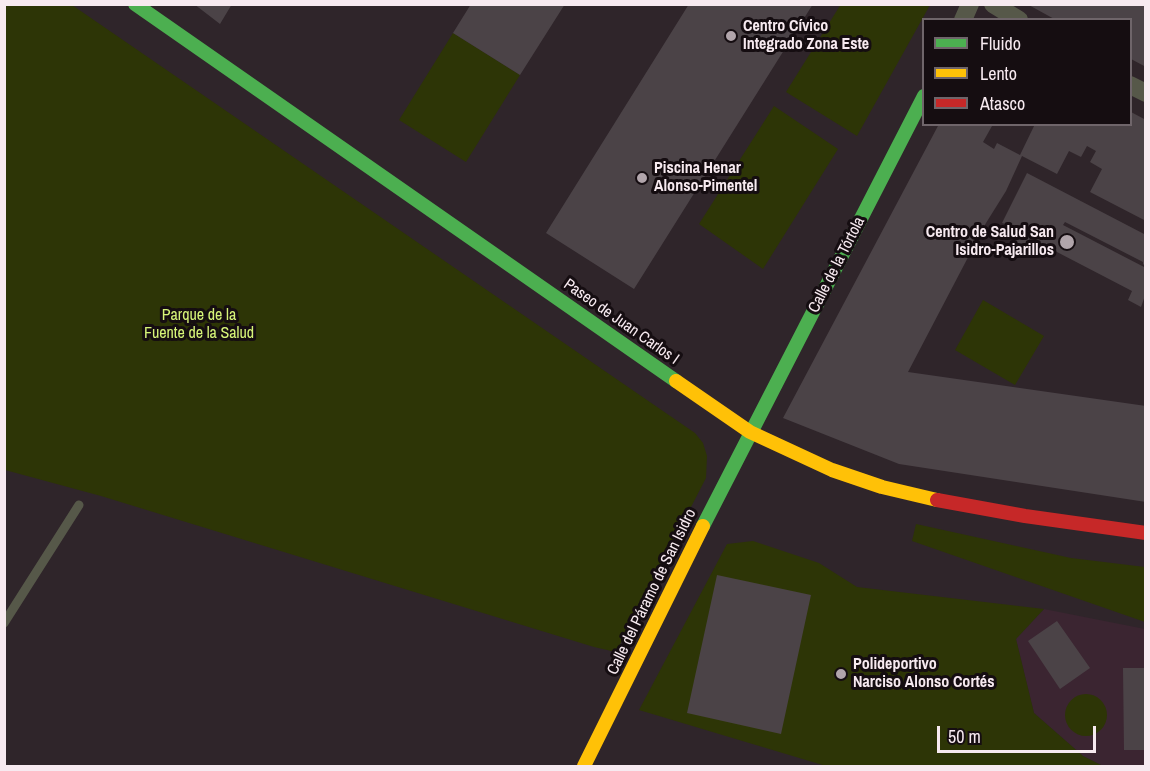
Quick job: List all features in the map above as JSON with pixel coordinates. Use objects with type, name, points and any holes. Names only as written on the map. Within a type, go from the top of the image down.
[{"type":"main road","name":"Paseo de Juan Carlos I","points":[[135,4],[750,432],[832,470],[882,487],[1025,516],[1146,533]]},
{"type":"main road","name":"Calle de la Tórtola","points":[[750,432],[922,100]]},
{"type":"main road","name":"Calle del Páramo de San Isidro","points":[[584,766],[750,432]]},
{"type":"street","points":[[964,18],[970,4]]},
{"type":"street","points":[[993,4],[1016,18]]},
{"type":"street","points":[[1132,86],[1146,93]]},
{"type":"lane","points":[[4,623],[80,505]]},
{"type":"shaded area","points":[[1044,609],[1145,629],[1145,766],[1103,766],[1083,756],[1034,713],[1016,639]]},
{"type":"green space","points":[[841,4],[930,5],[857,136],[786,92]]},
{"type":"green space","name":"Parque de la Fuente de la Salud","points":[[4,5],[72,5],[695,433],[703,443],[707,456],[706,478],[616,652],[101,496],[5,470]]},
{"type":"green space","points":[[453,33],[520,75],[466,162],[399,120]]},
{"type":"green space","points":[[774,106],[838,149],[763,269],[699,224]]},
{"type":"green space","points":[[983,300],[1044,336],[1015,385],[955,350]]},
{"type":"green space","points":[[916,524],[1071,558],[1145,567],[1145,622],[912,541]]},
{"type":"green space","name":"Polideportivo Narciso Alonso Cortés","points":[[753,541],[819,563],[857,587],[1044,609],[1016,639],[1034,713],[1083,756],[1103,766],[826,766],[639,710],[727,544]]},
{"type":"green space","points":[[1086,694],[1101,700],[1107,715],[1101,730],[1086,736],[1071,730],[1065,715],[1071,700]]},
{"type":"building","points":[[194,4],[232,4],[220,24]]},
{"type":"building","points":[[471,4],[565,4],[520,75],[453,33]]},
{"type":"building","name":"Piscina Henar Alonso-Pimentel","points":[[689,4],[813,4],[634,289],[546,233]]},
{"type":"building","points":[[1027,4],[1146,4],[1146,67],[1132,60],[1132,18],[1052,18]]},
{"type":"building","points":[[1132,113],[1146,120],[1146,221],[1090,192],[1102,169],[1090,162],[1096,151],[1087,146],[1081,157],[1069,151],[1057,174],[1022,156],[1006,191],[986,223],[908,372],[1146,406],[1146,502],[899,464],[783,418],[938,126],[992,126],[983,142],[994,149],[997,143],[1020,155],[1034,126],[1132,126]]},
{"type":"building","name":"Centro de Salud San Isidro-Pajarillos","points":[[1027,173],[1146,235],[1146,262],[1143,265],[1143,262],[1065,222],[1063,225],[1146,268],[1146,293],[1141,307],[1128,300],[1132,291],[1030,238],[1025,247],[1000,233],[1005,224],[1002,223]]},
{"type":"building","points":[[717,575],[811,595],[781,734],[687,713]]},
{"type":"building","points":[[1057,621],[1090,668],[1060,689],[1028,641]]},
{"type":"building","points":[[1123,668],[1146,668],[1146,750],[1124,750]]},
{"type":"traffic: fast","points":[[135,4],[676,381]]},
{"type":"traffic: fast","points":[[703,526],[922,100]]},
{"type":"traffic: slow","points":[[676,381],[750,432],[832,470],[882,487],[937,500]]},
{"type":"traffic: slow","points":[[584,766],[703,526]]},
{"type":"traffic: jam","points":[[937,500],[1025,516],[1146,533]]},
{"type":"place","name":"Centro Cívico Integrado Zona Este","points":[[731,36]]},
{"type":"place","name":"Piscina Henar Alonso-Pimentel","points":[[642,178]]},
{"type":"place","name":"Centro de Salud San Isidro-Pajarillos","points":[[1067,242]]},
{"type":"place","name":"Polideportivo Narciso Alonso Cortés","points":[[841,674]]}]
